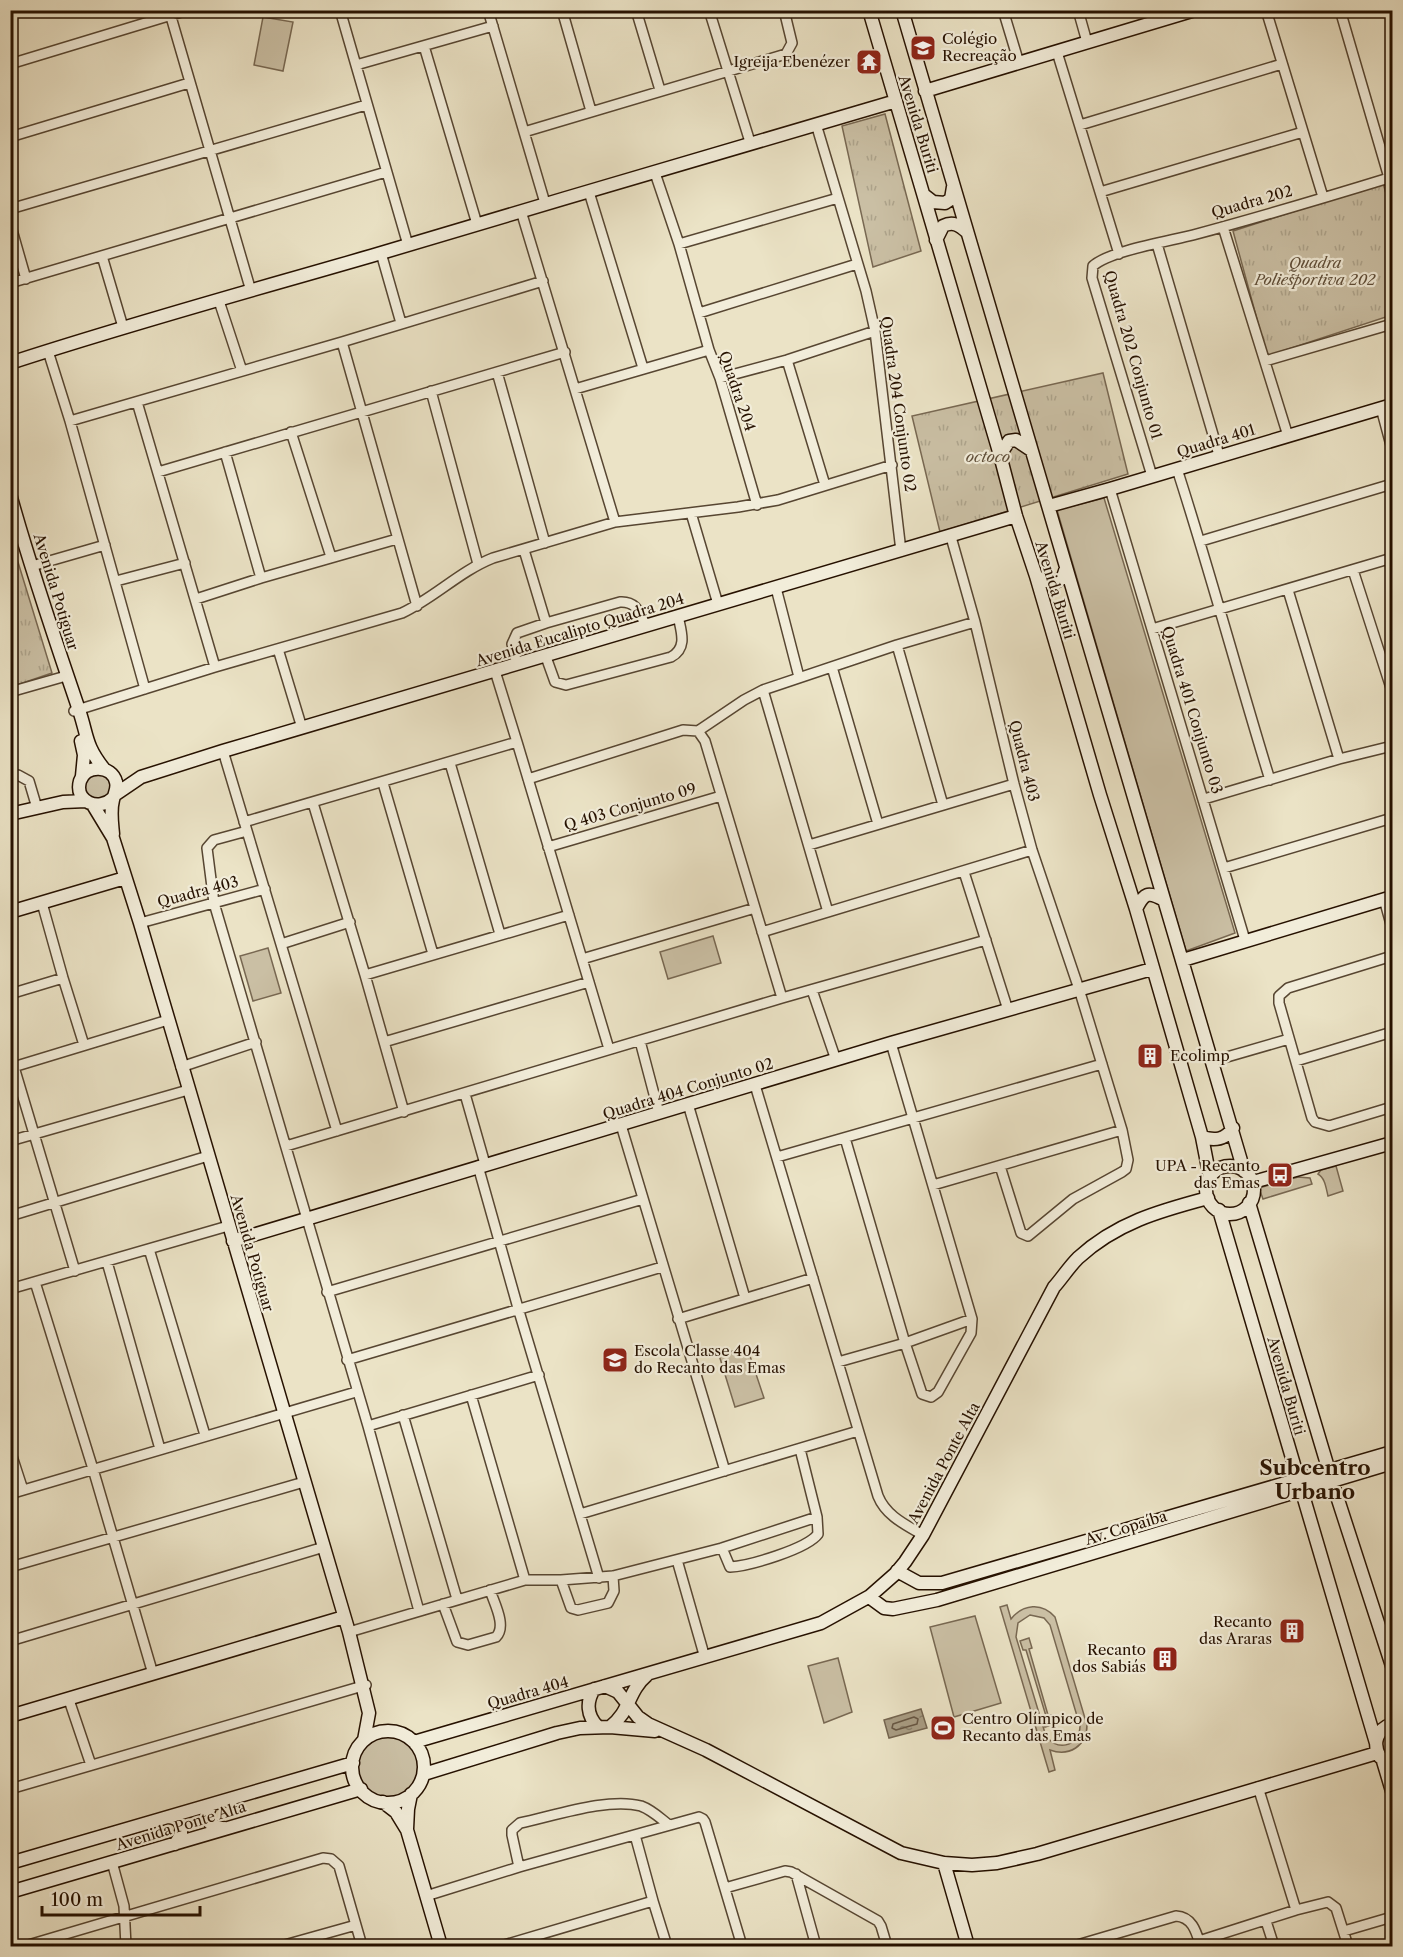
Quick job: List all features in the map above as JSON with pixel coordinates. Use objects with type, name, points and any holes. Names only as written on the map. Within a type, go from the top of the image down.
[{"type":"street","points":[[10,64],[170,13],[188,10]]},
{"type":"street","points":[[340,10],[408,245]]},
{"type":"street","points":[[488,10],[545,203]]},
{"type":"street","points":[[562,10],[591,111]]},
{"type":"street","points":[[636,10],[660,90]]},
{"type":"street","points":[[709,10],[750,142]]},
{"type":"street","points":[[524,132],[786,54],[792,43],[792,35],[784,10]]},
{"type":"street","name":"Avenida Buriti","points":[[869,10],[1016,516],[1136,909],[1202,1137],[1210,1178],[1206,1190],[1208,1197],[1212,1204],[1220,1210],[1299,1485],[1392,1791]]},
{"type":"street","name":"Avenida Buriti","points":[[902,10],[1244,1171],[1253,1182],[1254,1193],[1249,1203],[1330,1476],[1392,1666]]},
{"type":"street","points":[[1004,10],[1019,63]]},
{"type":"street","points":[[1078,10],[1087,42]]},
{"type":"street","points":[[926,91],[1195,10]]},
{"type":"street","points":[[1266,10],[1323,197]]},
{"type":"street","points":[[1340,10],[1391,177],[1392,188]]},
{"type":"street","points":[[170,13],[250,291]]},
{"type":"street","points":[[356,65],[493,26]]},
{"type":"street","points":[[424,46],[477,224]]},
{"type":"street","name":"Quadra 202 Conjunto 01","points":[[1057,52],[1119,254],[1097,262],[1091,272],[1152,476]]},
{"type":"street","points":[[1080,125],[1282,64]]},
{"type":"street","points":[[10,136],[189,83]]},
{"type":"street","points":[[10,363],[123,327],[219,301],[545,203],[656,173],[750,142],[896,101]]},
{"type":"street","points":[[10,209],[366,105]]},
{"type":"street","name":"Quadra 204 Conjunto 02","points":[[816,124],[875,331],[901,551]]},
{"type":"street","points":[[1100,192],[1303,132]]},
{"type":"street","points":[[10,283],[386,172]]},
{"type":"street","points":[[656,173],[709,350]]},
{"type":"street","name":"Quadra 202","points":[[1119,254],[1391,177]]},
{"type":"street","points":[[924,195],[933,202],[945,203],[951,199],[953,187]]},
{"type":"street","points":[[589,192],[643,368]]},
{"type":"street","points":[[679,244],[838,198]]},
{"type":"street","points":[[521,211],[615,522]]},
{"type":"street","points":[[10,223],[26,279]]},
{"type":"street","points":[[936,240],[943,226],[948,223],[960,226],[967,232]]},
{"type":"street","points":[[1223,226],[1288,436]]},
{"type":"street","points":[[1156,244],[1219,456]]},
{"type":"street","points":[[381,253],[401,323]]},
{"type":"street","points":[[102,256],[123,327]]},
{"type":"street","points":[[699,313],[857,264]]},
{"type":"street","points":[[70,421],[342,342],[543,280]]},
{"type":"street","points":[[219,301],[242,371]]},
{"type":"street","points":[[1265,361],[1392,324]]},
{"type":"street","points":[[720,378],[787,360],[875,331]]},
{"type":"street","points":[[342,342],[417,606]]},
{"type":"street","name":"Quadra 204","points":[[575,389],[709,350],[720,378],[757,505]]},
{"type":"street","points":[[48,351],[116,581],[145,689]]},
{"type":"street","points":[[158,472],[565,352]]},
{"type":"street","points":[[787,360],[825,485]]},
{"type":"street","points":[[497,372],[545,543]]},
{"type":"street","points":[[431,391],[478,564]]},
{"type":"street","points":[[137,402],[196,599],[214,668]]},
{"type":"street","points":[[1387,406],[1392,449]]},
{"type":"street","name":"Quadra 401","points":[[1049,506],[1387,406]]},
{"type":"street","points":[[291,432],[331,557]]},
{"type":"street","points":[[1000,455],[1009,441],[1016,440],[1031,450]]},
{"type":"street","points":[[225,452],[261,578]]},
{"type":"street","points":[[75,707],[145,689],[402,613],[417,606],[478,564],[615,522],[757,505],[892,465]]},
{"type":"street","points":[[1177,469],[1270,780]]},
{"type":"street","points":[[1200,541],[1392,484]]},
{"type":"street","name":"Quadra 401 Conjunto 03","points":[[1110,489],[1245,940]]},
{"type":"street","name":"Avenida Potiguar","points":[[10,494],[14,521],[32,566],[90,749],[117,783],[114,796],[113,838]]},
{"type":"street","points":[[691,513],[718,604]]},
{"type":"street","name":"Avenida Eucalipto Quadra 204","points":[[154,772],[1016,516]]},
{"type":"street","name":"Quadra 403","points":[[951,537],[975,622],[1032,850],[1079,989],[1122,1130],[1128,1160],[1126,1169],[1072,1200],[1028,1236],[1021,1233],[1000,1166]]},
{"type":"street","points":[[196,599],[397,539]]},
{"type":"street","points":[[32,566],[105,545]]},
{"type":"street","points":[[524,550],[546,622]]},
{"type":"street","points":[[1152,629],[1392,558]]},
{"type":"street","points":[[116,581],[185,563]]},
{"type":"street","points":[[1036,576],[1044,581],[1058,581],[1063,577],[1066,568]]},
{"type":"street","points":[[1353,570],[1392,691]]},
{"type":"street","points":[[776,588],[799,677]]},
{"type":"street","points":[[1288,590],[1339,759]]},
{"type":"street","points":[[517,664],[512,644],[517,633],[546,622],[628,602],[637,608],[646,626]]},
{"type":"street","points":[[546,657],[555,682],[566,685],[671,657],[678,653],[682,644],[678,616]]},
{"type":"street","points":[[528,778],[683,730],[698,731],[763,690],[897,645],[975,622]]},
{"type":"street","points":[[897,645],[943,805]]},
{"type":"street","points":[[278,649],[302,728]]},
{"type":"street","points":[[832,668],[878,824]]},
{"type":"street","points":[[495,671],[609,1050]]},
{"type":"street","points":[[10,692],[66,675]]},
{"type":"street","points":[[763,690],[828,912]]},
{"type":"street","name":"Avenida Potiguar","points":[[75,707],[84,755],[81,794],[113,838],[140,923],[363,1683],[369,1713],[364,1740],[358,1747],[353,1763]]},
{"type":"street","points":[[698,731],[705,741],[782,998]]},
{"type":"street","points":[[419,1611],[368,1426],[356,1392],[214,903],[207,848],[214,840],[246,826],[313,803],[517,742]]},
{"type":"street","points":[[1204,799],[1339,759],[1392,746]]},
{"type":"street","points":[[223,751],[337,1131]]},
{"type":"street","points":[[450,763],[500,934]]},
{"type":"street","points":[[35,807],[60,797],[92,769],[133,775],[154,772]]},
{"type":"street","points":[[10,814],[63,802],[104,804],[134,780],[154,772]]},
{"type":"street","points":[[10,777],[18,775],[26,777],[35,807]]},
{"type":"street","points":[[383,783],[433,954]]},
{"type":"street","points":[[809,845],[1014,784]]},
{"type":"street","name":"Q 403 Conjunto 09","points":[[548,847],[721,796]]},
{"type":"street","points":[[313,803],[366,975],[404,1112]]},
{"type":"street","points":[[1224,868],[1392,818]]},
{"type":"street","points":[[762,932],[1032,850]]},
{"type":"street","points":[[964,872],[1008,1010]]},
{"type":"street","points":[[10,912],[125,878]]},
{"type":"street","name":"Quadra 403","points":[[140,923],[265,889]]},
{"type":"street","points":[[1136,909],[1142,898],[1148,895],[1155,895],[1164,900]]},
{"type":"street","points":[[1183,960],[1388,898],[1392,928]]},
{"type":"street","points":[[42,903],[84,1045]]},
{"type":"street","points":[[582,959],[755,908]]},
{"type":"street","points":[[366,975],[569,915]]},
{"type":"street","points":[[281,944],[350,922]]},
{"type":"street","points":[[286,1146],[782,998],[986,940]]},
{"type":"street","points":[[1392,956],[1283,991],[1279,996],[1279,1003],[1312,1118],[1318,1124],[1329,1126],[1392,1107]]},
{"type":"street","name":"Quadra 404 Conjunto 02","points":[[233,1241],[891,1043],[1152,969]]},
{"type":"street","points":[[10,994],[63,978]]},
{"type":"street","points":[[384,1042],[589,982]]},
{"type":"street","points":[[812,990],[836,1060]]},
{"type":"street","points":[[75,1271],[12,1067],[168,1020]]},
{"type":"street","points":[[1296,1061],[1392,1032]]},
{"type":"street","points":[[1213,1060],[1289,1039]]},
{"type":"street","points":[[640,1041],[659,1113]]},
{"type":"street","points":[[181,1066],[256,1042]]},
{"type":"street","points":[[845,1138],[922,1394],[932,1397],[938,1392],[971,1333],[972,1319],[891,1043]]},
{"type":"street","points":[[777,1157],[1102,1064]]},
{"type":"street","points":[[755,1085],[881,1505],[923,1535]]},
{"type":"street","points":[[10,1141],[188,1090]]},
{"type":"street","points":[[465,1094],[499,1240],[599,1578]]},
{"type":"street","points":[[688,1104],[745,1298]]},
{"type":"street","points":[[621,1125],[724,1471]]},
{"type":"street","points":[[1202,1137],[1219,1140],[1233,1128]]},
{"type":"street","points":[[933,1185],[1122,1130]]},
{"type":"street","points":[[1253,1182],[1392,1143]]},
{"type":"street","points":[[10,1216],[208,1156]]},
{"type":"street","points":[[1210,1178],[1216,1170],[1224,1167],[1231,1166],[1244,1171]]},
{"type":"street","name":"Avenida Ponte Alta","points":[[650,1672],[821,1623],[868,1597],[897,1571],[923,1535],[1054,1287],[1076,1260],[1096,1242],[1129,1222],[1208,1197]]},
{"type":"street","points":[[327,1292],[643,1199]]},
{"type":"street","points":[[1220,1210],[1232,1213],[1240,1211],[1249,1203]]},
{"type":"street","points":[[10,1289],[228,1226]]},
{"type":"street","points":[[149,1249],[205,1435]]},
{"type":"street","points":[[107,1262],[160,1449]]},
{"type":"street","points":[[348,1359],[662,1267]]},
{"type":"street","points":[[678,1319],[813,1278]]},
{"type":"street","points":[[35,1282],[153,1674]]},
{"type":"street","points":[[838,1362],[905,1343],[972,1319]]},
{"type":"street","points":[[368,1426],[539,1375]]},
{"type":"street","points":[[10,1494],[356,1392]]},
{"type":"street","points":[[471,1395],[525,1580]]},
{"type":"street","points":[[403,1415],[457,1599]]},
{"type":"street","points":[[580,1514],[858,1431]]},
{"type":"street","points":[[722,1548],[730,1567],[808,1544],[819,1534],[800,1449]]},
{"type":"street","points":[[10,1450],[23,1490]]},
{"type":"street","name":"Av. Copaíba","points":[[1330,1476],[1392,1452]]},
{"type":"street","name":"Av. Copaíba","points":[[897,1571],[919,1583],[942,1583],[1330,1476],[1392,1463]]},
{"type":"street","points":[[10,1568],[304,1482]]},
{"type":"street","name":"Av. Copaíba","points":[[868,1597],[884,1608],[893,1609],[937,1600],[1299,1485]]},
{"type":"street","points":[[349,1632],[525,1580],[613,1576],[722,1548],[817,1517]]},
{"type":"street","points":[[10,1641],[324,1546]]},
{"type":"street","points":[[677,1560],[705,1658]]},
{"type":"street","points":[[561,1580],[570,1608],[578,1610],[608,1603],[614,1591],[613,1576]]},
{"type":"street","points":[[443,1604],[457,1642],[468,1645],[496,1637],[501,1627],[490,1590]]},
{"type":"street","points":[[10,1716],[344,1617]]},
{"type":"street","points":[[604,1727],[619,1720],[634,1688],[650,1672]]},
{"type":"street","name":"Quadra 404","points":[[414,1742],[650,1672]]},
{"type":"street","points":[[10,1789],[363,1683]]},
{"type":"street","name":"Avenida Potiguar","points":[[363,1683],[378,1719],[414,1742]]},
{"type":"street","points":[[604,1727],[591,1718],[588,1706],[599,1687],[618,1692],[638,1718],[661,1732],[706,1750],[884,1845],[916,1857],[944,1863],[985,1865],[1036,1854],[1258,1787],[1382,1756],[1382,1730],[1392,1724]]},
{"type":"street","points":[[69,1700],[91,1765]]},
{"type":"street","points":[[424,1774],[557,1733],[604,1727],[661,1732]]},
{"type":"street","points":[[364,1740],[378,1732],[394,1731]]},
{"type":"street","points":[[383,1802],[403,1799],[419,1785],[424,1774],[424,1762],[421,1751],[414,1742]]},
{"type":"street","points":[[353,1763],[356,1781],[361,1789],[396,1812],[407,1830],[441,1947]]},
{"type":"street","name":"Avenida Ponte Alta","points":[[10,1863],[353,1763]]},
{"type":"street","points":[[1258,1787],[1296,1910]]},
{"type":"street","name":"Avenida Ponte Alta","points":[[10,1892],[361,1789]]},
{"type":"street","points":[[407,1830],[411,1794]]},
{"type":"street","points":[[519,1867],[512,1830],[520,1823],[607,1803],[641,1806],[653,1811],[669,1825]]},
{"type":"street","points":[[211,1805],[207,1814],[210,1823],[223,1828]]},
{"type":"street","points":[[168,1817],[179,1821],[182,1826],[182,1832],[176,1844]]},
{"type":"street","points":[[426,1896],[693,1817],[703,1819],[742,1947]]},
{"type":"street","points":[[634,1835],[667,1947]]},
{"type":"street","points":[[25,1947],[323,1858],[331,1859],[339,1866],[362,1947]]},
{"type":"street","points":[[112,1862],[123,1899],[126,1947]]},
{"type":"street","points":[[944,1863],[968,1947]]},
{"type":"street","points":[[725,1888],[785,1872],[796,1874],[878,1921],[887,1947]]},
{"type":"street","points":[[796,1874],[816,1947]]},
{"type":"street","points":[[501,1947],[653,1901]]},
{"type":"street","points":[[1074,1947],[1176,1916],[1185,1917],[1191,1922],[1200,1944],[1296,1910],[1328,1902],[1336,1908],[1348,1947]]},
{"type":"street","points":[[1344,1931],[1392,1917]]},
{"type":"street","points":[[1266,1921],[1274,1947]]},
{"type":"street","points":[[281,1947],[356,1925]]},
{"type":"green space","points":[[263,17],[293,22],[283,71],[254,65]]},
{"type":"green space","points":[[885,114],[921,251],[873,267],[842,126]]},
{"type":"green space","name":"Quadra Poliesportiva 202","points":[[1383,183],[1392,215],[1392,315],[1267,356],[1233,231]]},
{"type":"green space","name":"octoco","points":[[1103,373],[1128,474],[940,532],[912,416]]},
{"type":"green space","points":[[1104,498],[1235,933],[1186,951],[1057,510]]},
{"type":"green space","points":[[10,536],[52,673],[11,687],[10,687]]},
{"type":"green space","points":[[99,772],[112,780],[110,796],[94,802],[83,791],[85,779]]},
{"type":"green space","points":[[713,936],[721,963],[668,979],[660,952]]},
{"type":"green space","points":[[268,948],[281,993],[253,1001],[240,956]]},
{"type":"green space","points":[[1336,1166],[1343,1191],[1328,1196],[1324,1181],[1318,1174],[1321,1170]]},
{"type":"green space","points":[[1298,1177],[1310,1178],[1312,1184],[1263,1199],[1259,1188]]},
{"type":"green space","points":[[747,1347],[764,1398],[735,1407],[719,1355]]},
{"type":"green space","points":[[1007,1605],[1011,1619],[1021,1610],[1033,1607],[1044,1609],[1055,1617],[1087,1725],[1084,1739],[1076,1748],[1064,1752],[1050,1750],[1055,1770],[1049,1772],[1000,1607]],"holes":[[[1030,1615],[1044,1618],[1050,1625],[1080,1726],[1076,1739],[1066,1745],[1054,1743],[1045,1733],[1016,1637],[1018,1623]]]},
{"type":"green space","points":[[975,1616],[1001,1703],[954,1717],[930,1627]]},
{"type":"green space","points":[[1029,1638],[1032,1648],[1029,1649],[1048,1715],[1052,1715],[1055,1724],[1045,1727],[1042,1718],[1046,1716],[1026,1650],[1023,1650],[1020,1641]]},
{"type":"green space","points":[[838,1658],[852,1712],[824,1723],[808,1666]]},
{"type":"green space","points":[[388,1734],[406,1740],[414,1748],[420,1766],[414,1784],[406,1792],[388,1798],[370,1792],[362,1784],[356,1766],[362,1748],[370,1740]]},
{"type":"water","points":[[921,1709],[927,1728],[889,1738],[884,1720]]},
{"type":"place","name":"Colégio Recreação","points":[[923,48]]},
{"type":"place","name":"Igreija Ebenézer","points":[[869,62]]},
{"type":"place","name":"Ecolimp","points":[[1150,1056]]},
{"type":"place","name":"UPA - Recanto das Emas","points":[[1280,1175]]},
{"type":"place","name":"Escola Classe 404 do Recanto das Emas","points":[[615,1360]]},
{"type":"place","name":"Recanto das Araras","points":[[1292,1631]]},
{"type":"place","name":"Recanto dos Sabiás","points":[[1165,1659]]},
{"type":"place","name":"Centro Olímpico de Recanto das Emas","points":[[943,1728]]},
{"type":"district","name":"Subcentro Urbano","points":[[1315,1480]]}]
